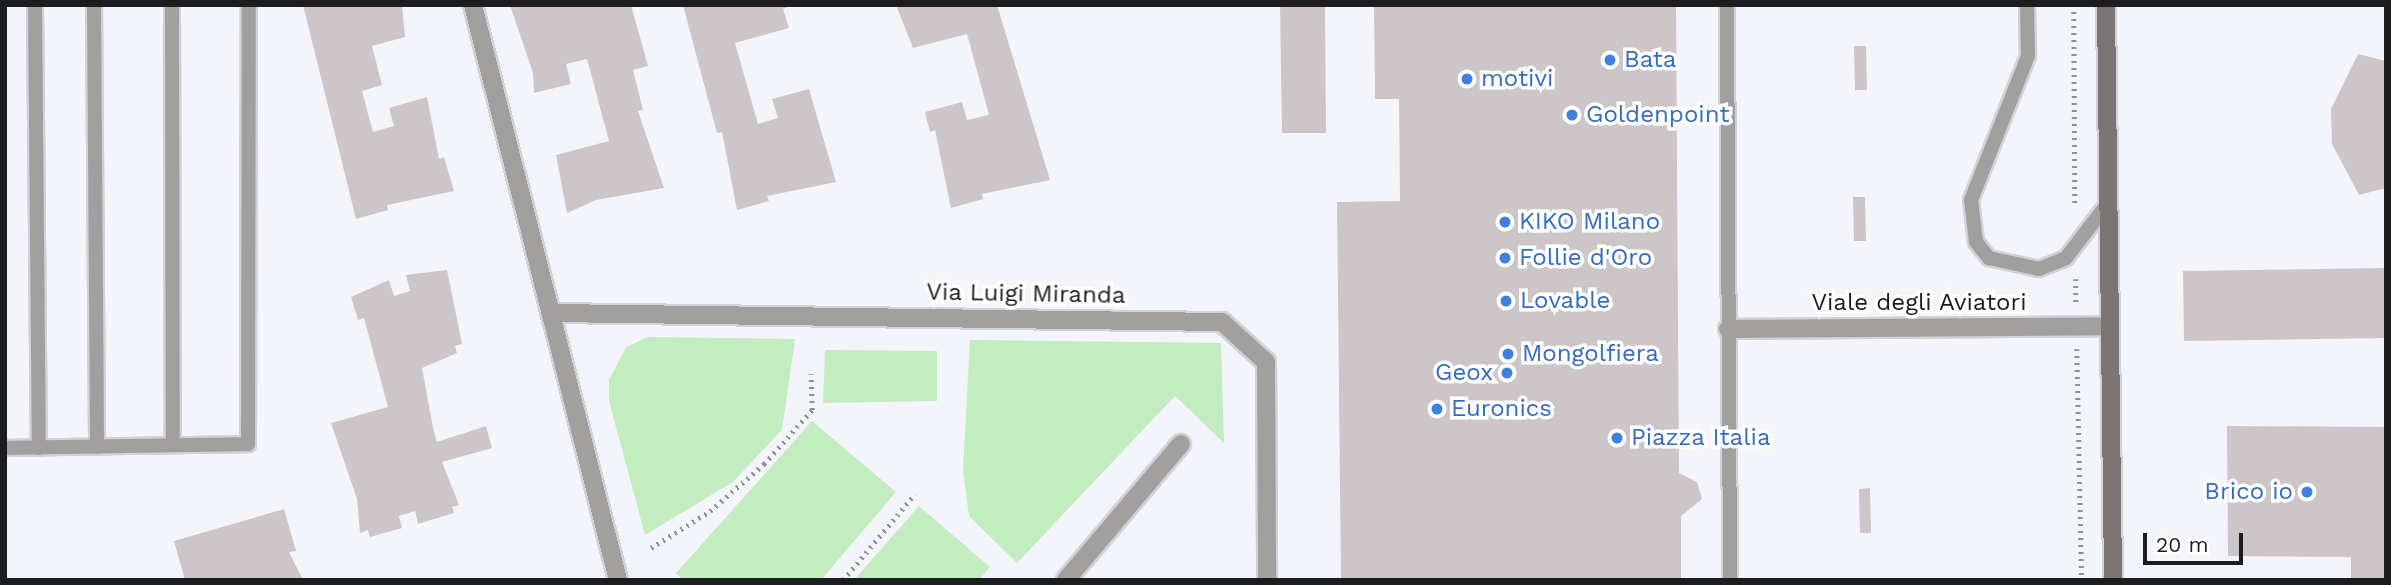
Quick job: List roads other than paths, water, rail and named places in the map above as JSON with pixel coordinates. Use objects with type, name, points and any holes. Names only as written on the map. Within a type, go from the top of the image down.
[{"type":"main road","points":[[2106,5],[2112,580]]},
{"type":"street","points":[[473,5],[618,580]]},
{"type":"street","name":"Via Luigi Miranda","points":[[552,313],[1222,322],[1266,362],[1267,580]]},
{"type":"street","name":"Viale degli Aviatori","points":[[1728,328],[2110,326]]},
{"type":"street","points":[[1066,580],[1181,444]]},
{"type":"lane","points":[[36,5],[39,448]]},
{"type":"lane","points":[[94,5],[97,447]]},
{"type":"lane","points":[[172,5],[173,445]]},
{"type":"lane","points":[[5,448],[248,444],[249,5]]},
{"type":"lane","points":[[1727,5],[1730,580]]},
{"type":"lane","points":[[2027,5],[2028,56],[1971,200],[1970,223],[1989,258],[2012,267],[2039,269],[2076,247],[2108,203]]},
{"type":"place","name":"Bata","points":[[1610,60]]},
{"type":"place","name":"motivi","points":[[1467,79]]},
{"type":"place","name":"Goldenpoint","points":[[1572,115]]},
{"type":"place","name":"KIKO Milano","points":[[1505,222]]},
{"type":"place","name":"Follie d'Oro","points":[[1505,258]]},
{"type":"place","name":"Lovable","points":[[1506,301]]},
{"type":"place","name":"Mongolfiera","points":[[1508,354]]},
{"type":"place","name":"Geox","points":[[1507,373]]},
{"type":"place","name":"Euronics","points":[[1437,409]]},
{"type":"place","name":"Piazza Italia","points":[[1617,438]]},
{"type":"place","name":"Brico io","points":[[2307,492]]}]
